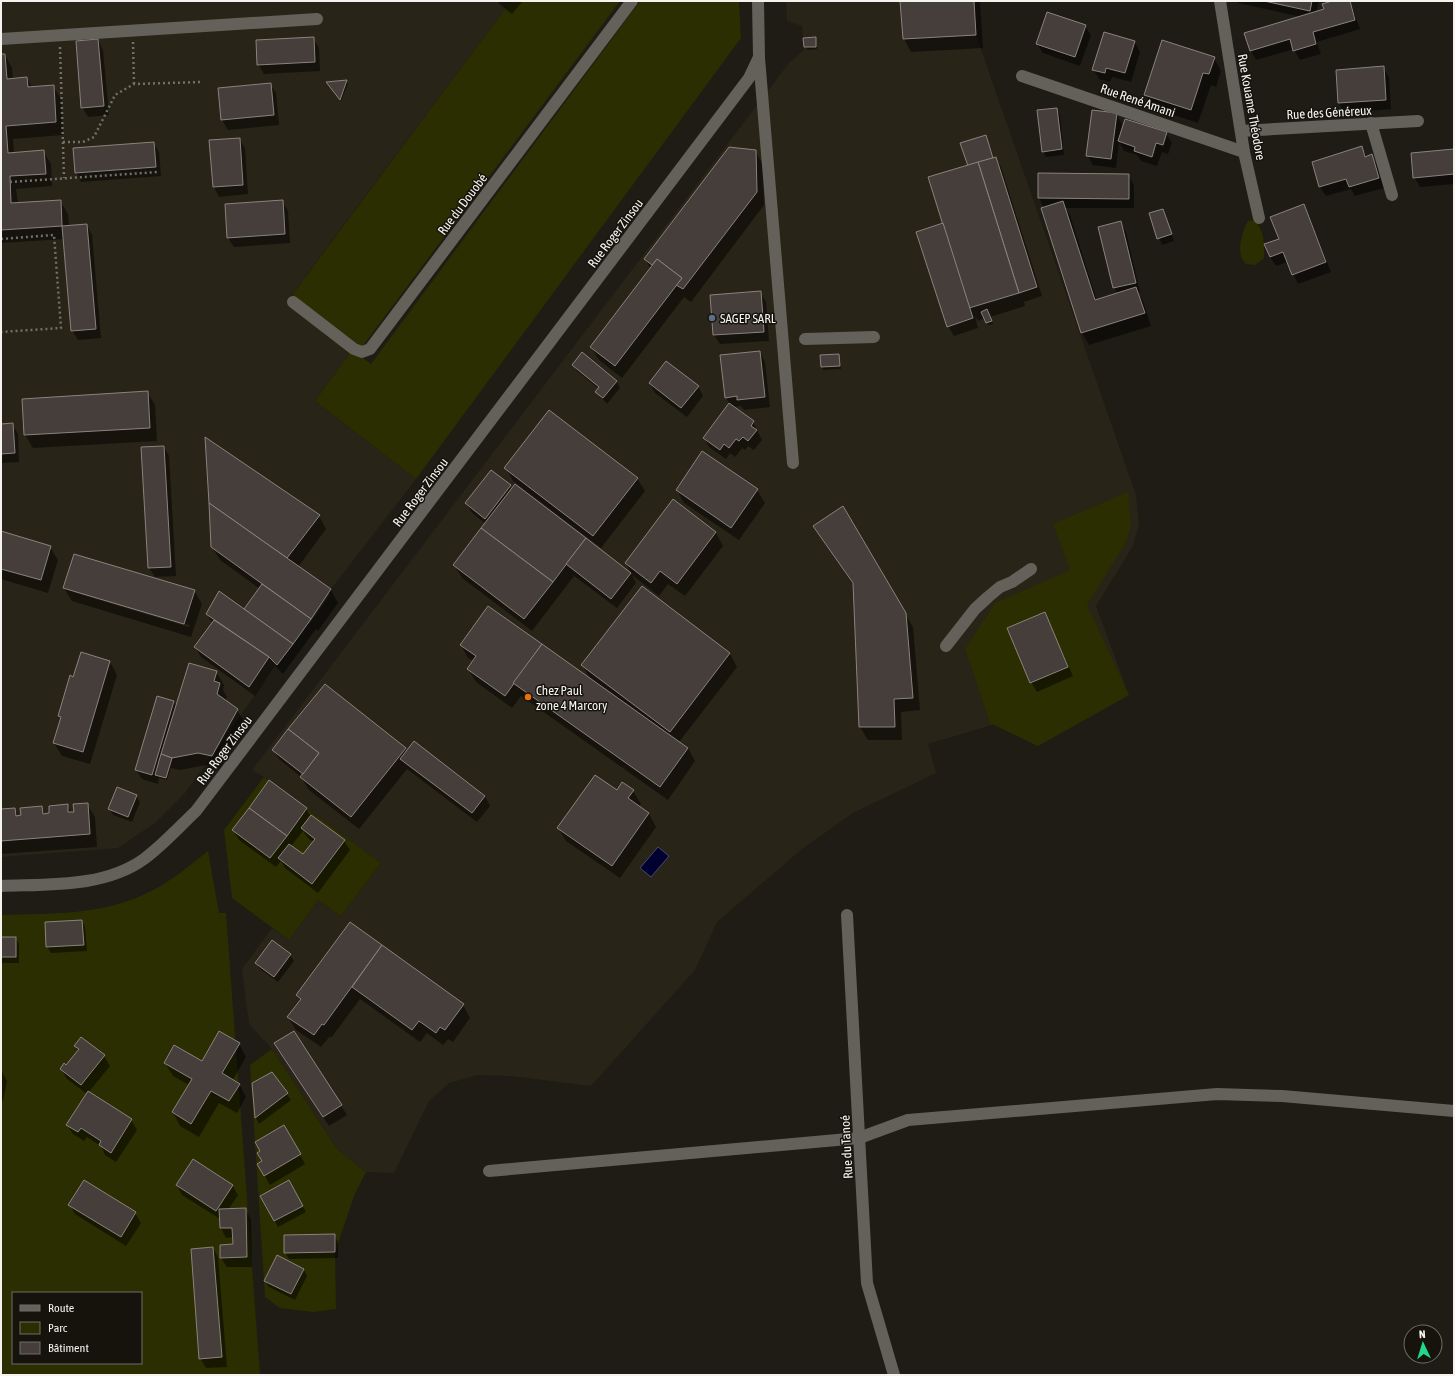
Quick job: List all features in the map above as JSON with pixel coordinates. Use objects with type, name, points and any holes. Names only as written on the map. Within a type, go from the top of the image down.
[{"type":"street","name":"Rue du Douobé","points":[[293,302],[354,349],[362,352],[370,349],[632,1]]},
{"type":"street","name":"Rue Roger Zinsou","points":[[1,886],[94,880],[127,868],[143,860],[196,811],[750,78],[759,57],[758,1]]},
{"type":"street","name":"Rue Kouame Théodore","points":[[1220,1],[1244,152],[1259,218]]},
{"type":"street","points":[[1,39],[317,19]]},
{"type":"street","points":[[759,57],[792,463]]},
{"type":"street","name":"Rue René Amani","points":[[1022,76],[1244,152]]},
{"type":"street","name":"Rue des Généreux","points":[[1241,131],[1418,121]]},
{"type":"street","points":[[1371,123],[1392,195]]},
{"type":"street","points":[[805,339],[874,337]]},
{"type":"street","points":[[946,646],[975,609],[988,597],[1000,587],[1031,569]]},
{"type":"street","name":"Rue du Tanoé","points":[[847,914],[867,1283],[894,1375]]},
{"type":"street","points":[[489,1171],[859,1138],[908,1120],[1217,1094],[1282,1096],[1454,1111]]},
{"type":"path","points":[[133,31],[134,84]]},
{"type":"path","points":[[60,36],[64,178]]},
{"type":"path","points":[[63,142],[83,142],[94,137],[115,94],[134,84],[201,82]]},
{"type":"path","points":[[10,182],[158,172]]},
{"type":"path","points":[[1,239],[54,235],[61,328],[1,332]]},
{"type":"shaded area","points":[[1,1],[511,1],[287,301],[352,350],[315,401],[416,479],[331,589],[185,793],[155,823],[118,848],[1,857]]},
{"type":"shaded area","points":[[786,1],[974,1],[976,35],[1136,495],[1139,524],[1133,546],[1096,606],[1129,695],[1038,746],[995,724],[928,744],[936,773],[853,813],[801,850],[717,922],[695,970],[591,1086],[511,1076],[478,1075],[449,1083],[429,1101],[394,1173],[366,1172],[337,1149],[272,1049],[249,1024],[242,969],[272,928],[289,940],[318,900],[341,916],[381,863],[264,777],[252,770],[789,63],[804,50],[802,26],[787,21]]},
{"type":"shaded area","points":[[658,847],[669,856],[651,877],[640,868]]},
{"type":"green space","points":[[511,1],[620,1],[362,347],[292,295]]},
{"type":"green space","points":[[640,1],[739,1],[741,38],[416,479],[315,401],[352,350],[371,364]]},
{"type":"green space","points":[[1254,220],[1258,224],[1262,233],[1264,247],[1264,258],[1255,265],[1246,264],[1241,257],[1240,252],[1246,225],[1248,221]]},
{"type":"green space","points":[[1128,492],[1131,526],[1125,544],[1087,605],[1129,695],[1038,746],[990,723],[965,649],[995,603],[1070,570],[1053,524]]},
{"type":"green space","points":[[264,777],[381,863],[341,916],[318,900],[289,940],[232,898],[224,830]]},
{"type":"green space","points":[[208,851],[219,913],[226,913],[260,1375],[1,1375],[1,915],[79,912],[98,909],[116,905],[135,898],[153,890],[175,877]]},
{"type":"green space","points":[[272,1049],[337,1149],[366,1172],[354,1196],[335,1252],[336,1309],[313,1312],[280,1308],[265,1297],[250,1065]]},
{"type":"building","points":[[900,1],[974,1],[976,35],[903,39]]},
{"type":"building","points":[[1264,1],[1312,1],[1310,11]]},
{"type":"building","points":[[1332,1],[1350,1],[1355,20],[1313,32],[1316,44],[1293,51],[1290,39],[1250,51],[1244,33],[1324,9],[1322,4]]},
{"type":"building","points":[[1047,12],[1086,25],[1075,57],[1036,44]]},
{"type":"building","points":[[1104,32],[1135,41],[1125,73],[1106,68],[1105,73],[1092,70]]},
{"type":"building","points":[[314,37],[315,62],[257,65],[256,40]]},
{"type":"building","points":[[816,37],[816,47],[804,47],[803,38]]},
{"type":"building","points":[[98,39],[104,106],[81,108],[76,41]]},
{"type":"building","points":[[1162,40],[1215,57],[1209,74],[1203,73],[1191,110],[1144,95]]},
{"type":"building","points":[[1,54],[5,54],[7,79],[27,77],[28,87],[54,85],[56,122],[6,126],[8,153],[44,150],[46,174],[10,176],[11,203],[61,200],[62,226],[1,230]]},
{"type":"building","points":[[1384,66],[1386,100],[1338,103],[1336,70]]},
{"type":"building","points":[[347,80],[340,100],[326,82]]},
{"type":"building","points":[[271,83],[274,115],[221,120],[218,88]]},
{"type":"building","points":[[1057,108],[1062,149],[1042,152],[1037,110]]},
{"type":"building","points":[[1092,110],[1117,113],[1111,159],[1086,156]]},
{"type":"building","points":[[1125,119],[1167,132],[1163,145],[1156,143],[1152,157],[1134,151],[1135,147],[1118,141]]},
{"type":"building","points":[[986,135],[993,158],[968,166],[960,143]]},
{"type":"building","points":[[240,138],[243,185],[213,187],[209,140]]},
{"type":"building","points":[[154,142],[156,167],[75,173],[73,148]]},
{"type":"building","points":[[1362,146],[1365,157],[1372,154],[1379,178],[1349,187],[1346,179],[1319,187],[1312,162]]},
{"type":"building","points":[[729,147],[756,150],[757,192],[683,289],[676,285],[682,278],[657,259],[652,265],[644,259]]},
{"type":"building","points":[[1454,149],[1454,174],[1413,178],[1411,153]]},
{"type":"building","points":[[996,157],[1037,287],[1019,293],[978,162]]},
{"type":"building","points":[[978,162],[1019,293],[969,308],[928,177]]},
{"type":"building","points":[[1038,173],[1129,174],[1129,199],[1038,198]]},
{"type":"building","points":[[283,200],[285,234],[227,238],[225,204]]},
{"type":"building","points":[[1063,201],[1095,300],[1136,287],[1145,313],[1081,333],[1041,208]]},
{"type":"building","points":[[1304,204],[1326,262],[1292,275],[1283,252],[1270,257],[1264,244],[1279,239],[1270,217]]},
{"type":"building","points":[[1163,209],[1172,234],[1157,239],[1149,213]]},
{"type":"building","points":[[1121,221],[1136,283],[1113,288],[1098,227]]},
{"type":"building","points":[[943,223],[973,318],[947,327],[916,232]]},
{"type":"building","points":[[87,224],[96,329],[71,331],[62,226]]},
{"type":"building","points":[[657,259],[682,278],[615,366],[590,347]]},
{"type":"building","points":[[761,291],[764,332],[713,335],[710,295]]},
{"type":"building","points":[[987,309],[992,321],[986,323],[981,312]]},
{"type":"building","points":[[760,351],[765,397],[737,400],[737,396],[725,398],[720,355]]},
{"type":"building","points":[[582,352],[617,381],[603,398],[595,392],[599,387],[572,365]]},
{"type":"building","points":[[839,354],[840,366],[821,367],[820,355]]},
{"type":"building","points":[[666,361],[699,386],[681,408],[649,383]]},
{"type":"building","points":[[148,391],[150,428],[24,435],[22,399]]},
{"type":"building","points":[[729,403],[754,421],[751,426],[757,430],[748,441],[743,437],[739,441],[736,439],[729,448],[724,444],[720,450],[703,438]]},
{"type":"building","points":[[549,410],[638,478],[593,536],[504,468]]},
{"type":"building","points":[[13,423],[15,453],[1,454],[1,424]]},
{"type":"building","points":[[205,437],[320,515],[287,558],[209,503]]},
{"type":"building","points":[[164,446],[171,567],[148,568],[141,447]]},
{"type":"building","points":[[702,451],[758,489],[731,528],[676,490]]},
{"type":"building","points":[[491,470],[511,485],[485,519],[465,503]]},
{"type":"building","points":[[515,484],[586,538],[553,582],[481,528]]},
{"type":"building","points":[[673,499],[716,532],[677,584],[660,571],[651,583],[625,563]]},
{"type":"building","points":[[209,503],[331,589],[311,619],[211,547]]},
{"type":"building","points":[[843,506],[906,613],[913,698],[894,699],[895,727],[859,727],[853,583],[813,526]]},
{"type":"building","points":[[481,528],[553,582],[524,619],[453,565]]},
{"type":"building","points":[[1,531],[51,546],[41,580],[1,569]]},
{"type":"building","points":[[586,538],[631,573],[611,599],[566,564]]},
{"type":"building","points":[[74,554],[195,590],[184,624],[63,588]]},
{"type":"building","points":[[262,584],[311,619],[293,644],[244,609]]},
{"type":"building","points":[[642,586],[730,653],[670,732],[581,665]]},
{"type":"building","points":[[219,591],[293,644],[277,665],[269,657],[206,614]]},
{"type":"building","points":[[488,606],[542,644],[505,696],[467,669],[476,656],[460,645]]},
{"type":"building","points":[[1045,612],[1068,667],[1030,683],[1007,628]]},
{"type":"building","points":[[214,620],[269,657],[249,687],[194,647]]},
{"type":"building","points":[[542,644],[688,748],[660,787],[513,683]]},
{"type":"building","points":[[81,652],[110,661],[83,752],[53,743],[61,717],[58,716],[70,675],[73,677]]},
{"type":"building","points":[[189,663],[217,671],[214,681],[220,683],[217,694],[238,709],[212,756],[198,753],[172,758],[161,754]]},
{"type":"building","points":[[325,684],[406,748],[351,817],[300,777],[319,753],[288,729]]},
{"type":"building","points":[[157,696],[174,701],[152,775],[135,770]]},
{"type":"building","points":[[288,729],[319,753],[303,774],[272,750]]},
{"type":"building","points":[[414,741],[485,796],[472,813],[400,759]]},
{"type":"building","points":[[161,754],[172,758],[166,778],[155,775]]},
{"type":"building","points":[[595,775],[617,790],[622,782],[634,790],[628,798],[649,813],[612,866],[557,828]]},
{"type":"building","points":[[269,780],[307,808],[287,836],[249,808]]},
{"type":"building","points":[[117,787],[137,795],[128,817],[108,809]]},
{"type":"building","points":[[88,803],[90,834],[1,841],[1,809],[15,808],[16,816],[21,815],[20,808],[42,806],[43,814],[49,813],[49,806],[68,804],[68,812],[74,812],[73,804]]},
{"type":"building","points":[[249,808],[287,836],[270,858],[232,830]]},
{"type":"building","points":[[311,815],[345,840],[312,884],[278,858],[289,844],[303,854],[315,839],[301,828]]},
{"type":"building","points":[[82,920],[84,945],[46,947],[45,922]]},
{"type":"building","points":[[350,922],[382,945],[324,1025],[322,1024],[314,1035],[287,1017],[301,999],[296,995]]},
{"type":"building","points":[[1,937],[16,937],[16,957],[1,957]]},
{"type":"building","points":[[272,940],[291,954],[274,977],[255,963]]},
{"type":"building","points":[[382,945],[464,1004],[445,1030],[440,1027],[436,1033],[419,1021],[412,1030],[352,987]]},
{"type":"building","points":[[219,1031],[240,1043],[222,1073],[240,1084],[229,1101],[211,1091],[191,1124],[172,1112],[192,1079],[164,1063],[174,1045],[202,1061]]},
{"type":"building","points":[[294,1031],[342,1105],[323,1117],[274,1043]]},
{"type":"building","points":[[81,1037],[105,1055],[81,1085],[60,1069],[64,1063],[66,1065],[79,1049],[74,1046]]},
{"type":"building","points":[[272,1072],[288,1093],[255,1118],[252,1083]]},
{"type":"building","points":[[88,1091],[132,1119],[111,1153],[99,1145],[101,1141],[81,1128],[78,1132],[66,1125]]},
{"type":"building","points":[[284,1125],[301,1154],[264,1176],[257,1164],[262,1161],[257,1153],[260,1151],[255,1142]]},
{"type":"building","points":[[193,1159],[233,1185],[216,1211],[176,1185]]},
{"type":"building","points":[[84,1180],[136,1212],[121,1237],[68,1205]]},
{"type":"building","points":[[289,1180],[303,1206],[274,1221],[260,1196]]},
{"type":"building","points":[[246,1208],[247,1257],[220,1258],[220,1245],[233,1244],[232,1228],[220,1228],[219,1209]]},
{"type":"building","points":[[335,1234],[335,1252],[284,1253],[284,1235]]},
{"type":"building","points":[[213,1247],[222,1357],[199,1359],[191,1249]]},
{"type":"building","points":[[277,1255],[304,1269],[291,1294],[264,1281]]},
{"type":"place","name":"SAGEP SARL","points":[[712,318]]},
{"type":"place","name":"Chez Paul zone 4 Marcory","points":[[528,697]]}]
